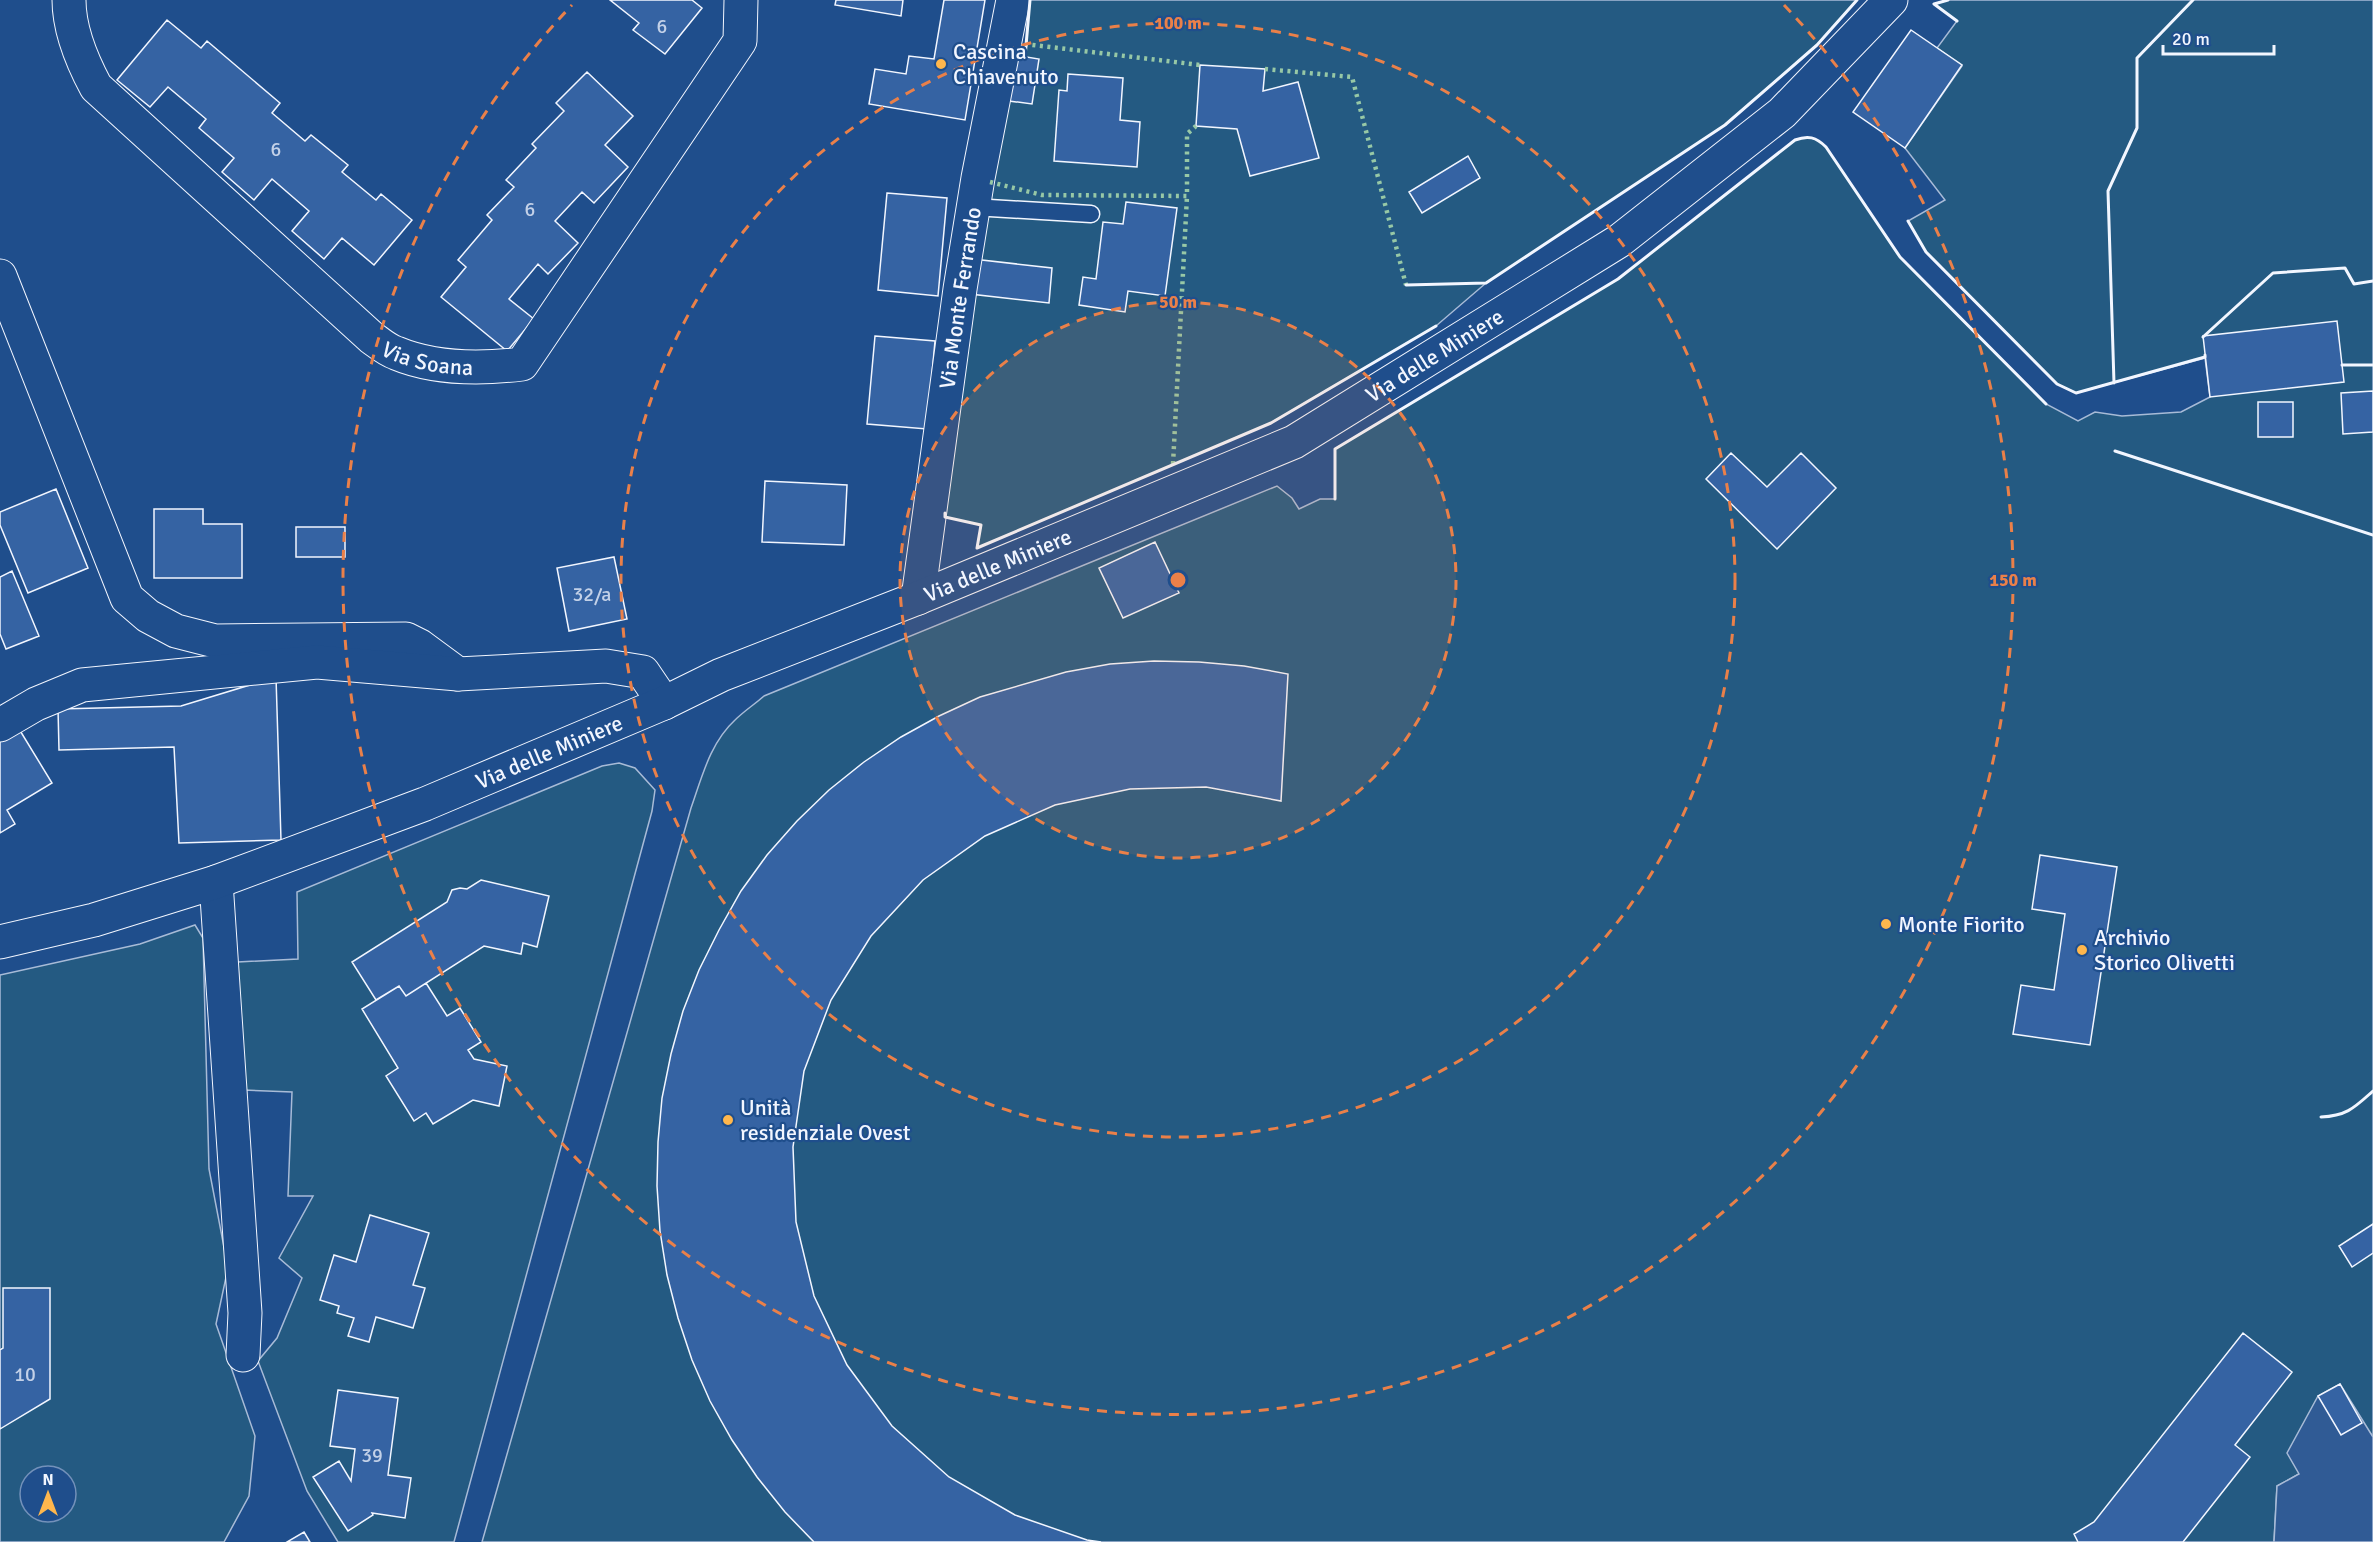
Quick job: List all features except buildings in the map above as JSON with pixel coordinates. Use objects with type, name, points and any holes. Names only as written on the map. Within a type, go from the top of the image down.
[{"type":"street","name":"Via Soana","points":[[69,0],[75,36],[85,67],[96,87],[363,330],[395,353],[445,365],[474,367],[522,364],[740,41],[741,0]]},
{"type":"street","name":"Via Monte Ferrando","points":[[918,598],[973,207],[1014,0]]},
{"type":"street","name":"Via delle Miniere","points":[[0,942],[94,920],[216,882],[425,804],[664,703],[721,675],[918,598],[1294,442],[1619,241],[1782,113],[1891,0]]},
{"type":"street","points":[[0,276],[127,598],[148,616],[176,632],[215,641],[406,639],[420,646],[458,674]]},
{"type":"street","points":[[0,705],[30,693],[82,685],[317,662],[458,674],[606,666],[643,672],[664,703]]},
{"type":"street","points":[[0,725],[36,704],[82,685]]},
{"type":"street","points":[[216,882],[245,1313],[243,1355]]},
{"type":"lane","points":[[973,207],[1091,214]]},
{"type":"shaded area","points":[[1030,0],[1857,0],[1817,45],[1725,125],[1486,283],[1436,326],[1271,423],[977,548],[981,525],[945,517],[1001,109],[1025,56]]},
{"type":"shaded area","points":[[1948,0],[2373,0],[2373,1437],[2362,1423],[2299,1474],[2277,1486],[2274,1542],[482,1542],[691,808],[708,761],[719,739],[735,720],[764,696],[1277,486],[1292,498],[1299,509],[1320,499],[1335,499],[1335,449],[1618,279],[1800,138],[1812,138],[1826,147],[1900,257],[2046,404],[2078,421],[2095,412],[2122,416],[2181,412],[2210,397],[2205,358],[2076,393],[2057,384],[1926,252],[1908,221],[1945,200],[1905,148],[1962,66],[1937,48],[1957,21],[1934,4]]},
{"type":"shaded area","points":[[619,763],[635,768],[655,790],[652,811],[454,1542],[338,1542],[307,1491],[258,1361],[277,1338],[302,1278],[279,1258],[313,1196],[288,1196],[292,1092],[243,1090],[238,962],[298,959],[297,892],[602,766]]},
{"type":"shaded area","points":[[195,925],[203,938],[209,1169],[228,1268],[216,1324],[255,1436],[249,1496],[224,1542],[0,1542],[0,975],[140,944]]},
{"type":"shaded area","points":[[2340,1384],[2373,1437],[2373,1542],[2274,1542],[2277,1486],[2299,1474],[2287,1453],[2318,1396]]},
{"type":"hedge","points":[[1025,44],[1200,65]]},
{"type":"hedge","points":[[1265,69],[1352,77],[1406,285]]},
{"type":"hedge","points":[[990,182],[1042,195],[1187,196],[1187,134],[1196,126]]},
{"type":"hedge","points":[[1173,464],[1187,196]]},
{"type":"wall","points":[[1025,57],[1030,0]]},
{"type":"wall","points":[[1406,285],[1486,283],[1725,125],[1817,45],[1857,0]]},
{"type":"wall","points":[[1948,0],[1934,4],[1957,21]]},
{"type":"wall","points":[[2114,383],[2108,191],[2137,128],[2137,58],[2193,0]]},
{"type":"wall","points":[[1335,499],[1335,449],[1618,279],[1795,140],[1804,138],[1815,139],[1826,147],[1900,257],[2046,404]]},
{"type":"wall","points":[[1908,221],[1926,252],[2057,384],[2076,393],[2205,357],[2205,355]]},
{"type":"wall","points":[[2203,337],[2273,273],[2345,268],[2354,284],[2373,281]]},
{"type":"wall","points":[[945,513],[945,517],[981,525],[977,548],[1271,423],[1436,326]]},
{"type":"wall","points":[[2342,365],[2373,365]]},
{"type":"wall","points":[[2115,451],[2373,535]]},
{"type":"wall","points":[[2321,1117],[2344,1113],[2373,1091]]},
{"type":"place","name":"Cascina Chiavenuto","points":[[941,64]]},
{"type":"place","name":"Monte Fiorito","points":[[1886,924]]},
{"type":"place","name":"Archivio Storico Olivetti","points":[[2082,950]]},
{"type":"place","name":"Unità residenziale Ovest","points":[[728,1120]]}]
